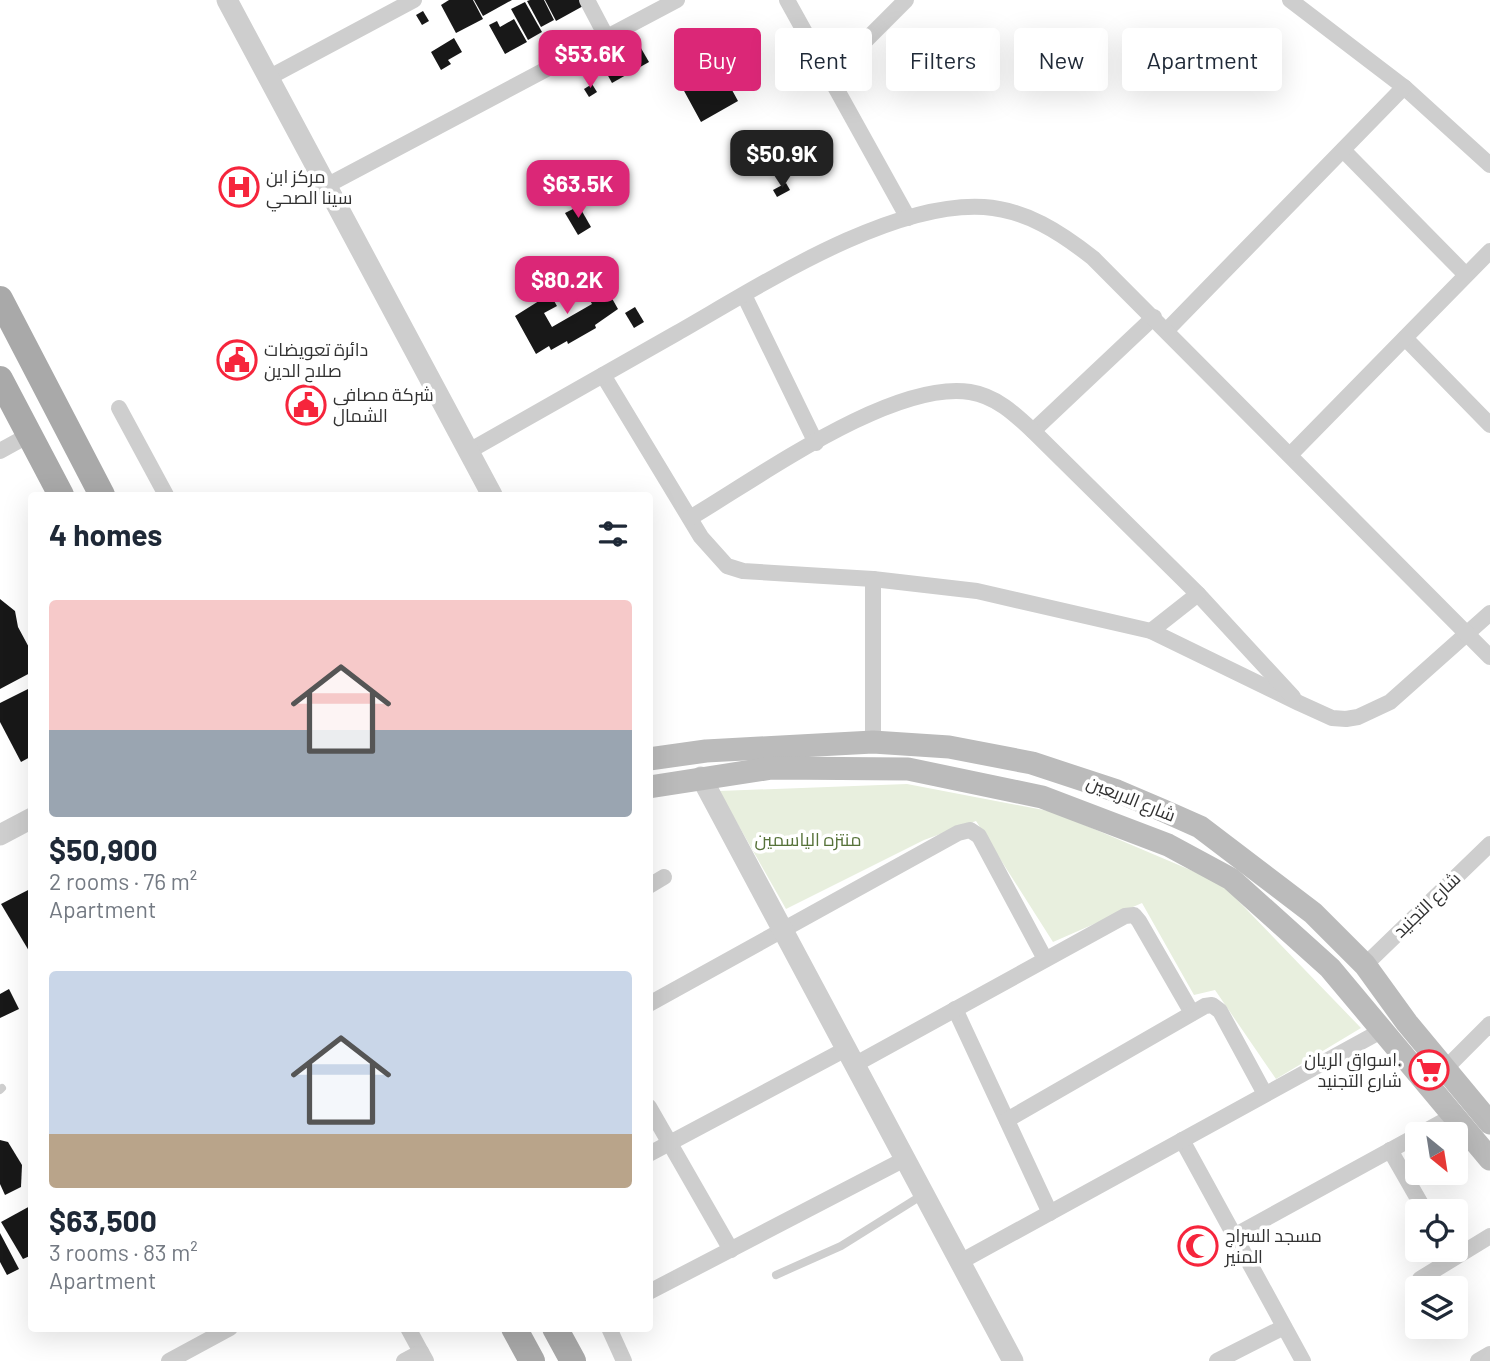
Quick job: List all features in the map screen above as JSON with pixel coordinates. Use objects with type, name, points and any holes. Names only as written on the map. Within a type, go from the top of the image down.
[{"type":"main road","points":[[0,299],[100,492]]},
{"type":"main road","points":[[0,379],[59,492]]},
{"type":"main road","name":"شارع الاربعين","points":[[653,759],[706,751],[873,742],[949,747],[1032,763],[1117,791],[1200,827],[1312,913],[1365,965],[1490,1123]]},
{"type":"main road","points":[[653,786],[772,768],[908,769],[1042,797],[1205,862],[1231,879],[1329,968],[1490,1159]]},
{"type":"main road","points":[[1291,933],[1312,913]]},
{"type":"main road","points":[[516,1332],[532,1361]]},
{"type":"main road","points":[[557,1332],[573,1361]]},
{"type":"street","points":[[227,0],[490,492]]},
{"type":"street","points":[[268,78],[414,0]]},
{"type":"street","points":[[587,0],[607,38]]},
{"type":"street","points":[[326,186],[677,0]]},
{"type":"street","points":[[787,0],[803,28]]},
{"type":"street","points":[[872,34],[906,0]]},
{"type":"street","points":[[1291,0],[1404,87],[1490,164]]},
{"type":"street","points":[[1167,330],[1404,87]]},
{"type":"street","points":[[838,91],[908,218]]},
{"type":"street","points":[[1343,150],[1466,275]]},
{"type":"street","points":[[469,451],[744,295],[839,245],[908,218],[938,211],[982,207],[1030,218],[1055,230],[1093,258],[1490,657]]},
{"type":"street","points":[[1290,455],[1490,251]]},
{"type":"street","points":[[744,295],[816,443]]},
{"type":"street","points":[[1033,431],[1154,317]]},
{"type":"street","points":[[1405,338],[1490,425]]},
{"type":"street","points":[[603,375],[714,555],[727,566],[757,573],[873,579],[977,591],[1152,631],[1300,704],[1332,718],[1346,719],[1376,710],[1410,687],[1490,612]]},
{"type":"street","points":[[690,518],[816,443],[895,403],[937,391],[984,395],[1016,414],[1198,594],[1300,704]]},
{"type":"street","points":[[119,408],[164,492]]},
{"type":"street","points":[[0,451],[29,435]]},
{"type":"street","points":[[873,579],[873,742]]},
{"type":"street","points":[[1152,631],[1198,594]]},
{"type":"street","points":[[701,777],[1013,1361]]},
{"type":"street","points":[[0,835],[28,820]]},
{"type":"street","points":[[653,1002],[958,833],[970,830],[979,836],[1045,959]]},
{"type":"street","name":"شارع التجنيد","points":[[1365,965],[1490,844]]},
{"type":"street","points":[[653,884],[664,877]]},
{"type":"street","points":[[653,1152],[955,1009],[1125,916],[1134,915],[1192,1013]]},
{"type":"street","points":[[1007,1120],[1192,1013],[1212,1005],[1220,1011],[1265,1094]]},
{"type":"street","points":[[955,1009],[1050,1213]]},
{"type":"street","points":[[1445,1069],[1490,1024]]},
{"type":"street","points":[[960,1262],[1381,1031]]},
{"type":"street","points":[[653,1115],[731,1250]]},
{"type":"street","points":[[1441,1122],[1453,1115]]},
{"type":"street","points":[[1182,1140],[1303,1361]]},
{"type":"street","points":[[1234,1236],[1405,1142]]},
{"type":"street","points":[[1390,1150],[1418,1199]]},
{"type":"street","points":[[653,1290],[905,1159]]},
{"type":"street","points":[[1468,1245],[1490,1236]]},
{"type":"street","points":[[1423,1276],[1440,1262]]},
{"type":"street","points":[[1217,1361],[1284,1327]]},
{"type":"street","points":[[169,1361],[223,1332]]},
{"type":"street","points":[[404,1361],[424,1356],[410,1332]]},
{"type":"street","points":[[611,1332],[624,1361]]},
{"type":"street","points":[[1478,1361],[1490,1354]]},
{"type":"lane","points":[[776,1275],[841,1246],[924,1195]]},
{"type":"green space","name":"منتزه الياسمين","points":[[907,784],[1054,812],[1221,883],[1361,1028],[1276,1079],[1215,990],[1194,995],[1142,903],[1053,942],[976,821],[924,840],[786,909],[719,791]]},
{"type":"building","points":[[449,0],[473,0],[483,19],[456,33],[441,5]]},
{"type":"building","points":[[474,0],[512,0],[483,16]]},
{"type":"building","points":[[544,0],[554,20],[541,27],[527,1]]},
{"type":"building","points":[[545,0],[582,0],[585,5],[556,21]]},
{"type":"building","points":[[525,2],[542,32],[528,40],[511,9]]},
{"type":"building","points":[[423,11],[429,21],[422,25],[416,15]]},
{"type":"building","points":[[514,19],[527,42],[505,54],[489,25],[497,21],[500,27]]},
{"type":"building","points":[[454,38],[462,52],[448,60],[451,64],[441,70],[431,52]]},
{"type":"building","points":[[638,43],[649,62],[612,83],[601,63]]},
{"type":"building","points":[[592,84],[597,92],[589,97],[584,89]]},
{"type":"building","points":[[684,91],[733,91],[738,101],[701,122]]},
{"type":"building","points":[[786,183],[790,190],[777,197],[773,190]]},
{"type":"building","points":[[579,206],[591,227],[578,235],[565,213]]},
{"type":"building","points":[[597,272],[618,309],[595,325],[596,328],[568,344],[567,341],[551,350],[549,346],[536,354],[515,316],[550,294],[557,306],[544,313],[552,327],[592,304],[584,290],[571,297],[564,287]]},
{"type":"building","points":[[635,307],[644,322],[634,328],[625,313]]},
{"type":"building","points":[[0,599],[15,611],[18,627],[28,646],[28,674],[0,689]]},
{"type":"building","points":[[28,689],[28,758],[21,762],[0,722],[0,703]]},
{"type":"building","points":[[28,890],[28,949],[1,904]]},
{"type":"building","points":[[9,989],[19,1009],[0,1018],[0,994]]},
{"type":"building","points":[[0,1140],[8,1142],[22,1165],[21,1187],[5,1195],[0,1184]]},
{"type":"building","points":[[28,1207],[28,1257],[23,1259],[1,1222]]},
{"type":"building","points":[[0,1233],[19,1269],[7,1275],[0,1262]]},
{"type":"place","name":"مركز ابن سينا الصحي","points":[[239,187]]},
{"type":"place","name":"دائرة تعويضات صلاح الدين","points":[[237,360]]},
{"type":"place","name":"شركة مصافي الشمال","points":[[306,405]]},
{"type":"place","name":"اسواق الريان. شارع التجنيد","points":[[1429,1070]]},
{"type":"place","name":"مسجد السراج المنير","points":[[1198,1246]]}]
